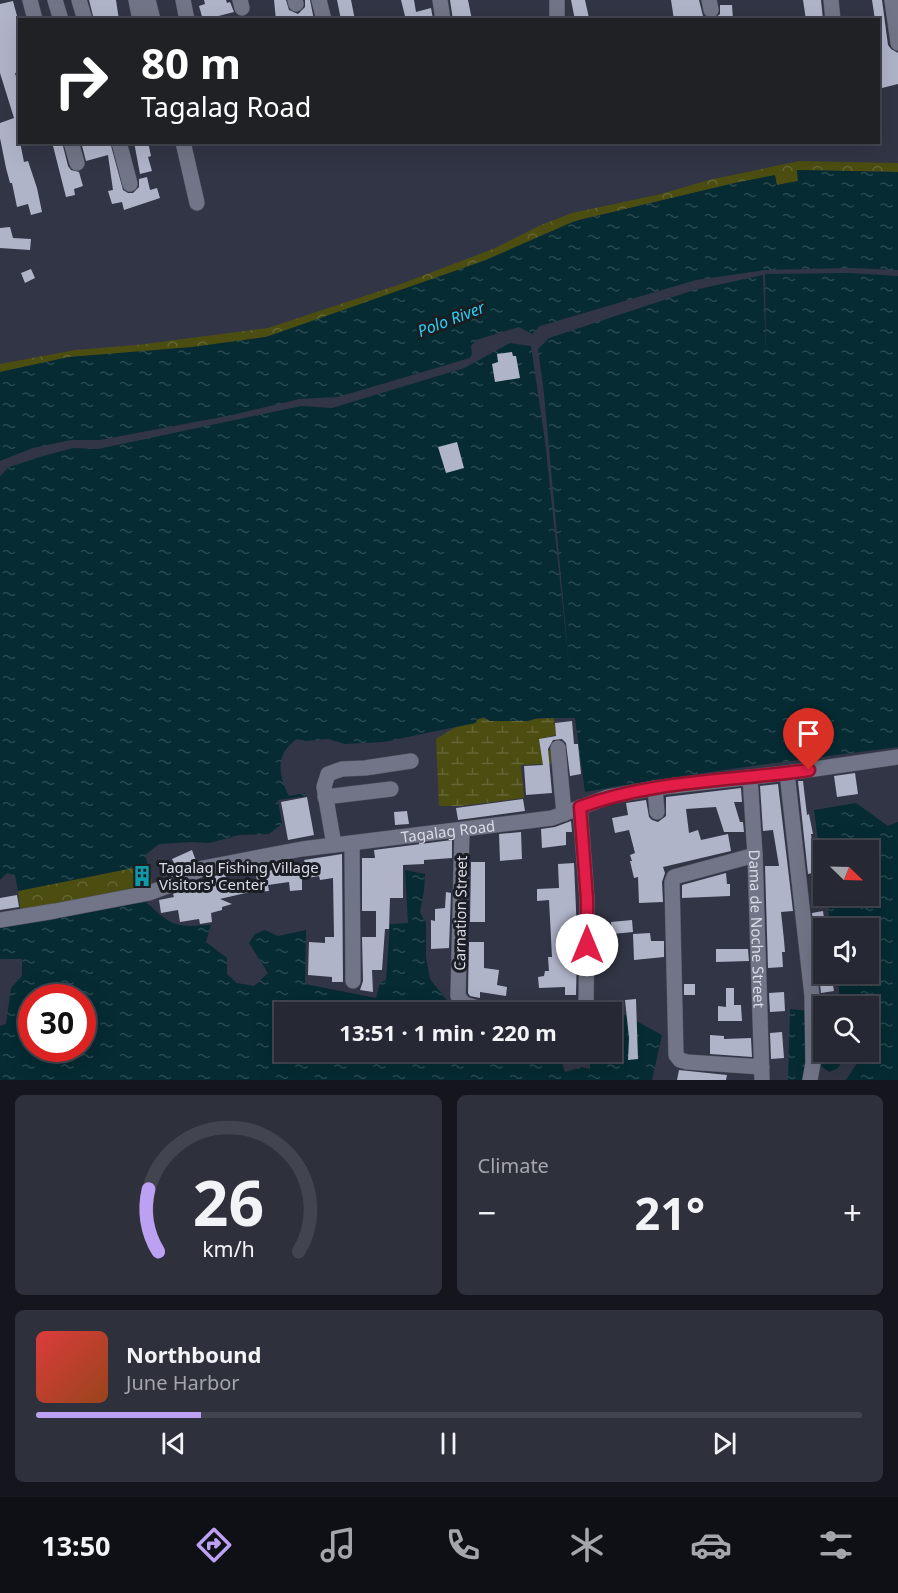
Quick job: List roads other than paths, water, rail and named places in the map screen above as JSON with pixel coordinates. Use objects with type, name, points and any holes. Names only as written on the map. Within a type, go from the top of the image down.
[{"type":"street","points":[[30,0],[34,18]]},
{"type":"street","points":[[56,0],[60,18]]},
{"type":"street","points":[[79,0],[84,18]]},
{"type":"street","points":[[136,0],[140,18]]},
{"type":"street","points":[[148,0],[152,18]]},
{"type":"street","points":[[183,0],[187,18]]},
{"type":"street","points":[[319,0],[324,18]]},
{"type":"street","points":[[440,0],[443,18]]},
{"type":"street","points":[[557,0],[557,18]]},
{"type":"street","points":[[831,0],[833,18]]},
{"type":"street","points":[[892,0],[898,43]]},
{"type":"street","points":[[72,144],[77,163]]},
{"type":"street","points":[[120,144],[130,184]]},
{"type":"street","points":[[183,144],[197,203]]},
{"type":"street","points":[[558,748],[564,814]]},
{"type":"street","name":"Tagalag Road","points":[[0,920],[55,912],[149,893],[203,868],[334,845],[552,818],[608,797],[655,788],[787,773],[898,757]]},
{"type":"street","points":[[334,845],[324,787],[326,777],[333,771],[411,761]]},
{"type":"street","points":[[787,773],[812,996],[813,1063],[810,1080]]},
{"type":"street","name":"Dama de Noche Street","points":[[750,777],[755,855],[762,1073]]},
{"type":"street","points":[[655,788],[657,812]]},
{"type":"street","points":[[326,797],[392,789]]},
{"type":"street","points":[[580,807],[587,899],[586,1002]]},
{"type":"street","name":"Carnation Street","points":[[462,830],[458,996],[463,1002]]},
{"type":"street","points":[[352,843],[353,981]]},
{"type":"street","points":[[755,855],[674,878],[672,882],[676,1055],[680,1060],[687,1062],[762,1073]]},
{"type":"water","name":"Polo River","points":[[797,170],[898,172],[898,270],[850,268],[766,270],[696,280],[540,326],[532,334],[519,327],[476,340],[471,346],[470,358],[338,397],[300,399],[232,415],[100,440],[71,440],[33,448],[0,461],[0,372],[69,357],[192,347],[266,337],[486,260],[575,221],[775,175],[777,185],[798,181]]},
{"type":"water","points":[[850,273],[898,276],[898,747],[702,773],[585,792],[575,718],[490,721],[484,717],[475,723],[384,742],[345,744],[328,739],[306,741],[297,739],[285,751],[281,772],[289,796],[305,793],[306,796],[278,800],[282,824],[269,834],[239,835],[209,843],[159,844],[145,855],[148,865],[18,891],[15,875],[7,873],[0,880],[0,476],[9,467],[73,448],[98,449],[301,406],[332,408],[464,368],[510,343],[531,346],[545,441],[569,664],[538,349],[549,338],[694,290],[763,275],[766,355],[765,274]]},
{"type":"water","points":[[856,803],[888,826],[898,822],[898,1080],[846,1080],[857,1063],[855,1062],[879,1062],[879,996],[840,996],[838,984],[879,984],[879,918],[829,918],[828,906],[879,906],[879,840],[818,840],[814,810]]},
{"type":"water","points":[[405,870],[425,874],[420,912],[426,923],[426,957],[430,979],[448,1002],[274,1002],[274,1062],[556,1062],[562,1063],[565,1072],[581,1067],[590,1069],[590,1062],[622,1062],[622,1013],[662,1035],[652,1080],[0,1080],[0,1026],[6,1024],[11,988],[22,976],[22,959],[0,959],[0,924],[146,902],[175,924],[211,925],[206,942],[227,958],[227,974],[237,983],[254,986],[268,973],[249,943],[255,934],[265,930],[278,936],[306,930],[305,984],[376,998],[380,983],[386,980],[390,924],[408,923]]},
{"type":"water","points":[[790,1009],[809,1011],[806,1080],[788,1080]]},
{"type":"water","points":[[818,1062],[842,1062],[838,1068],[830,1072]]},
{"type":"place","name":"Tagalag Fishing Village Visitors' Center","points":[[142,876]]}]
